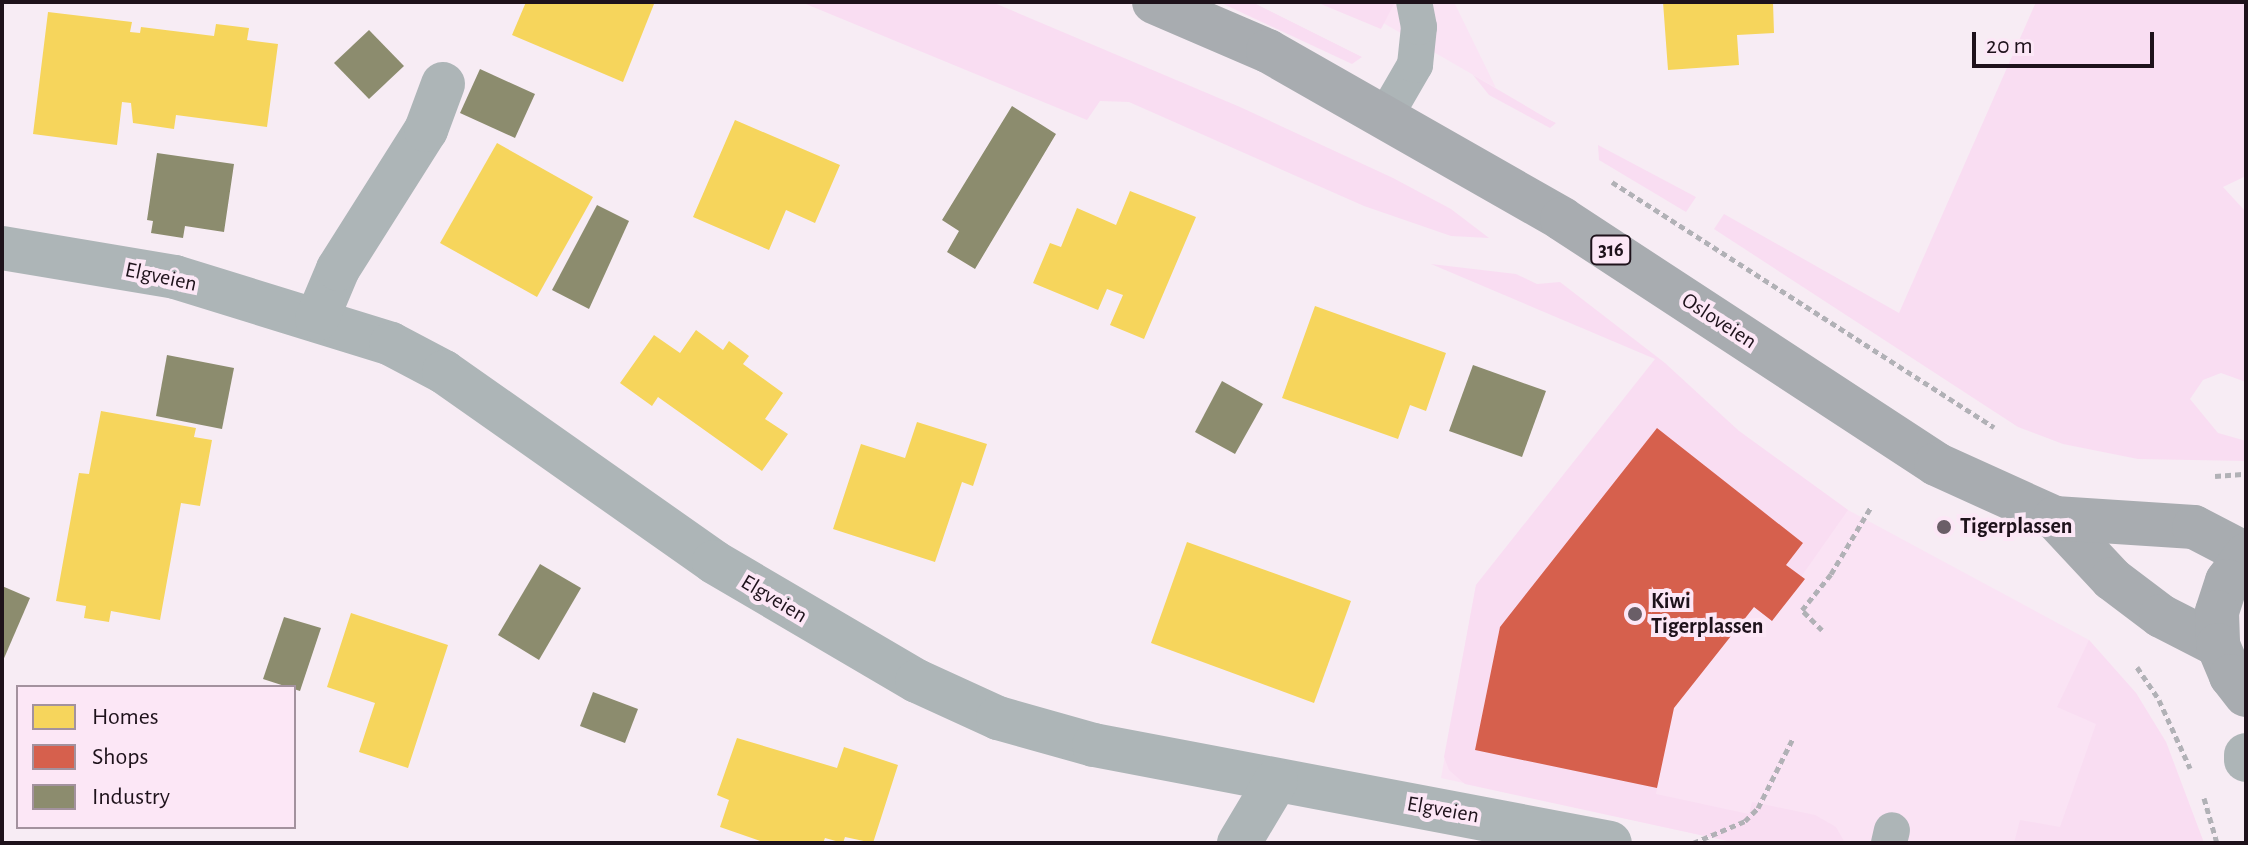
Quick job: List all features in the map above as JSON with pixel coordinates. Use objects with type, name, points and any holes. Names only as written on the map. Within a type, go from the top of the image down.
[{"type":"main road","name":"Osloveien","points":[[1154,2],[1268,51],[1386,115],[1562,219],[1936,464],[2055,518],[2194,527],[2246,554]]},
{"type":"main road","name":"Osloveien","points":[[2055,518],[2112,579],[2161,616],[2218,645]]},
{"type":"main road","name":"316","points":[[2246,554],[2227,581],[2217,612],[2218,645],[2231,676],[2246,695]]},
{"type":"street","points":[[317,319],[338,269],[426,130],[443,84]]},
{"type":"street","name":"Elgveien","points":[[2,248],[175,277],[391,344],[444,372],[714,562],[917,681],[998,718],[1094,745],[1610,843]]},
{"type":"street","points":[[1239,843],[1276,781]]},
{"type":"lane","points":[[1386,115],[1415,65],[1419,27],[1414,2]]},
{"type":"path","points":[[1601,176],[2006,434]]},
{"type":"path","points":[[1822,630],[1802,610],[1831,574],[1871,507]]},
{"type":"path","points":[[2133,661],[2159,700],[2197,782]]},
{"type":"path","points":[[1693,843],[1745,821],[1758,808],[1793,738]]},
{"type":"path","points":[[2203,795],[2215,823],[2217,843]]},
{"type":"shaded area","points":[[801,2],[992,2],[1240,107],[1393,178],[1451,209],[1489,238],[1451,236],[1364,206],[1129,102],[1100,101],[1087,120]]},
{"type":"shaded area","points":[[1219,2],[1252,2],[1362,57],[1352,64]]},
{"type":"shaded area","points":[[1316,2],[1395,2],[1381,29]]},
{"type":"shaded area","points":[[1345,2],[1454,2],[1496,88],[1385,24]]},
{"type":"shaded area","points":[[2036,2],[2246,2],[2246,176],[2223,187],[2246,212],[2246,382],[2221,373],[2203,380],[2190,399],[2218,433],[2246,441],[2246,461],[2138,459],[2063,444],[2018,427],[1714,229],[1724,214],[1899,313]]},
{"type":"shaded area","points":[[1473,75],[1556,123],[1550,128],[1489,95]]},
{"type":"shaded area","points":[[1598,145],[1696,197],[1686,212],[1599,160]]},
{"type":"shaded area","points":[[1431,264],[1516,274],[1537,284],[1560,282],[1665,363],[1739,431],[1848,510],[1801,577],[1786,565],[1803,543],[1500,627],[1475,750],[1657,788],[1656,794],[1749,814],[1752,802],[1815,815],[1836,827],[1845,843],[1737,843],[1465,784],[1449,770],[1444,757],[1476,585],[1655,359]]},
{"type":"shaded area","points":[[1656,359],[1739,431],[1848,510],[2089,640],[2136,693],[2166,742],[2204,843],[1737,843],[1441,778],[1476,585]]},
{"type":"shaded area","points":[[2089,640],[2136,693],[2166,742],[2204,843],[2014,843],[2020,820],[2060,827],[2096,724],[2057,707]]},
{"type":"building: Homes","points":[[526,2],[654,4],[623,82],[512,35]]},
{"type":"building: Homes","points":[[1663,2],[1773,2],[1774,33],[1737,35],[1739,65],[1668,70]]},
{"type":"building: Homes","points":[[48,12],[132,22],[130,32],[140,33],[141,27],[214,36],[216,24],[249,28],[247,40],[278,44],[267,127],[176,115],[174,129],[133,123],[131,103],[122,102],[117,145],[33,134]]},
{"type":"building: Homes","points":[[735,120],[840,165],[815,223],[786,210],[769,250],[693,217]]},
{"type":"building: Homes","points":[[497,143],[593,197],[537,297],[440,243]]},
{"type":"building: Homes","points":[[1130,191],[1196,217],[1144,339],[1110,325],[1123,295],[1107,289],[1098,310],[1033,283],[1050,243],[1061,247],[1077,208],[1116,225]]},
{"type":"building: Homes","points":[[1315,306],[1446,353],[1426,411],[1410,405],[1398,439],[1282,398]]},
{"type":"building: Homes","points":[[696,330],[723,350],[729,341],[749,356],[743,364],[783,393],[765,419],[788,434],[762,471],[658,397],[652,406],[620,383],[654,335],[680,353]]},
{"type":"building: Homes","points":[[101,411],[196,428],[194,437],[212,440],[200,506],[181,503],[160,620],[111,611],[109,622],[84,618],[86,606],[56,601],[79,473],[89,474]]},
{"type":"building: Homes","points":[[917,422],[987,444],[973,486],[962,482],[935,562],[833,529],[861,444],[905,458]]},
{"type":"building: Homes","points":[[1187,542],[1351,601],[1314,703],[1151,643]]},
{"type":"building: Homes","points":[[351,613],[448,645],[408,768],[359,752],[375,703],[327,687]]},
{"type":"building: Homes","points":[[737,738],[837,768],[844,747],[898,765],[873,843],[845,837],[843,843],[825,838],[823,843],[766,843],[720,827],[729,800],[717,795]]},
{"type":"building: Shops","points":[[1657,428],[1803,543],[1786,565],[1805,579],[1772,621],[1754,607],[1674,708],[1657,788],[1475,750],[1500,627]]},
{"type":"building: Industry","points":[[369,30],[404,66],[369,99],[334,63]]},
{"type":"building: Industry","points":[[480,69],[535,94],[515,138],[460,113]]},
{"type":"building: Industry","points":[[1012,106],[1056,134],[975,269],[947,252],[959,231],[942,220]]},
{"type":"building: Industry","points":[[157,153],[234,164],[224,232],[185,226],[183,238],[151,233],[153,221],[147,220]]},
{"type":"building: Industry","points":[[597,205],[629,221],[589,309],[552,290]]},
{"type":"building: Industry","points":[[167,355],[234,368],[222,429],[156,416]]},
{"type":"building: Industry","points":[[1473,365],[1546,391],[1522,457],[1449,431]]},
{"type":"building: Industry","points":[[1222,381],[1263,404],[1235,454],[1195,432]]},
{"type":"building: Industry","points":[[540,564],[581,588],[539,660],[498,635]]},
{"type":"building: Industry","points":[[2,586],[30,598],[2,663]]},
{"type":"building: Industry","points":[[284,617],[321,628],[300,691],[296,690],[296,685],[282,685],[263,679]]},
{"type":"building: Industry","points":[[593,692],[638,709],[625,743],[580,726]]},
{"type":"place","name":"Tigerplassen","points":[[1944,527]]},
{"type":"place","name":"Kiwi Tigerplassen","points":[[1635,614]]}]
